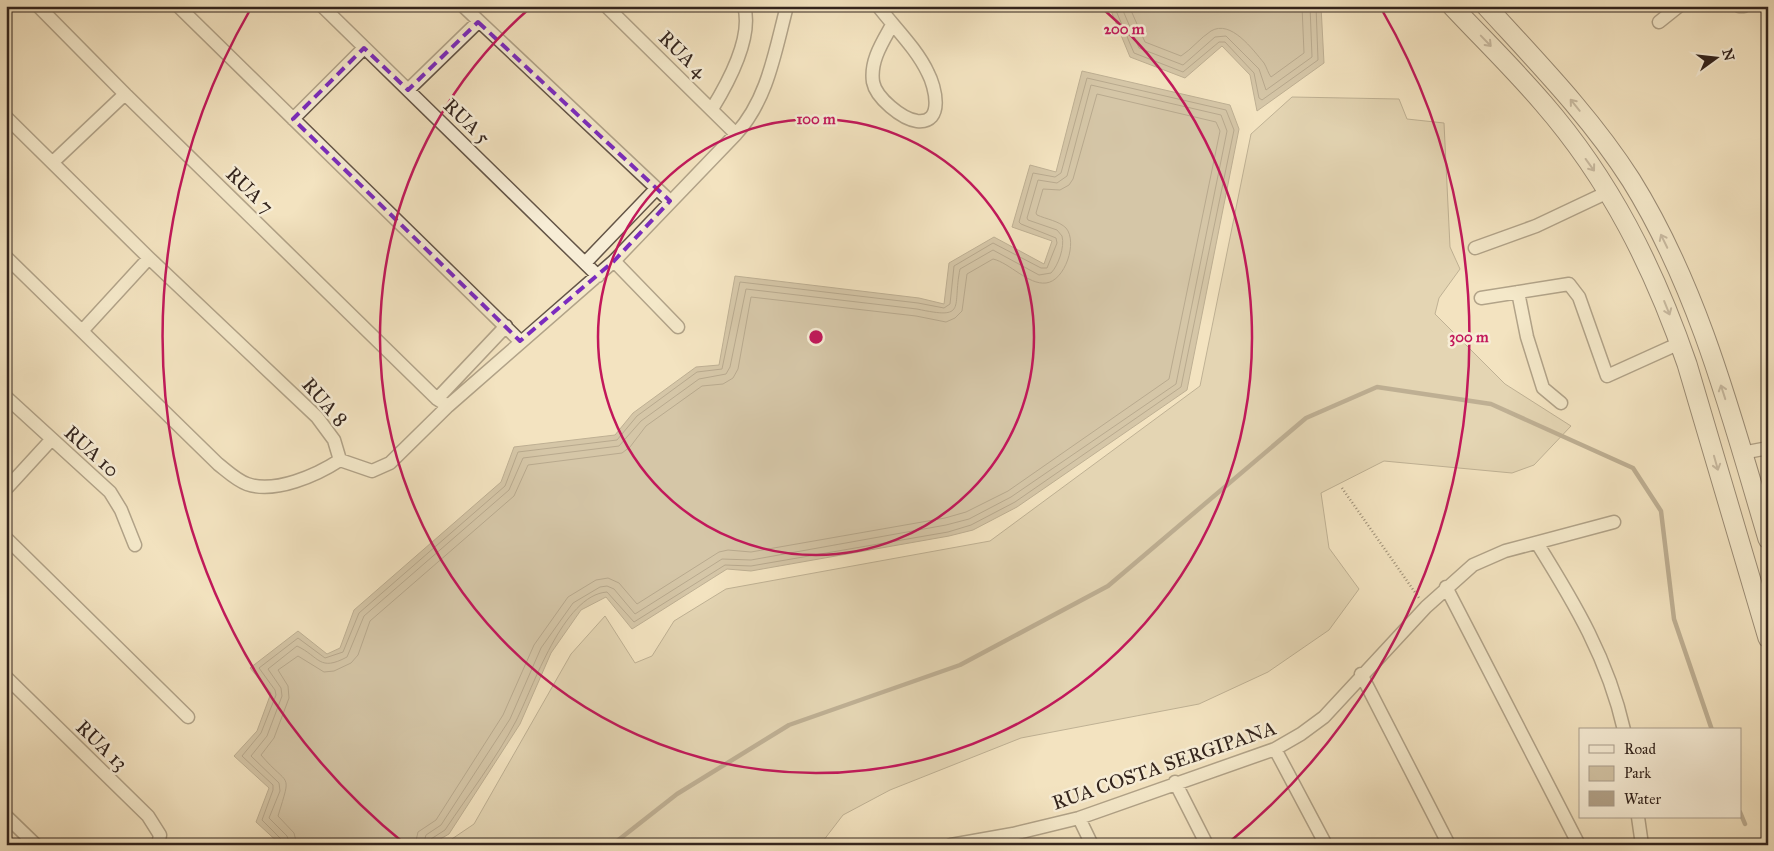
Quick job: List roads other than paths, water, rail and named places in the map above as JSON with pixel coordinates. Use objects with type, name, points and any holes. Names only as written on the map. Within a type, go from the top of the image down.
[{"type":"street","points":[[178,6],[520,341]]},
{"type":"street","name":"RUA 5","points":[[322,6],[598,276]]},
{"type":"street","points":[[462,6],[670,201]]},
{"type":"street","name":"RUA 4","points":[[606,6],[736,134]]},
{"type":"street","name":"RUA 4","points":[[712,109],[727,84],[739,53],[747,25],[744,6]]},
{"type":"street","points":[[442,403],[598,276],[736,134],[760,99],[769,75],[787,6]]},
{"type":"street","points":[[878,6],[892,26],[917,54],[932,80],[936,104],[932,115],[924,120],[914,120],[887,104],[874,85],[874,60],[892,26]]},
{"type":"street","points":[[1452,6],[1544,103],[1608,192],[1644,254],[1680,343],[1768,638]]},
{"type":"street","points":[[1486,6],[1573,102],[1631,181],[1659,231],[1681,278],[1703,334],[1768,539]]},
{"type":"street","points":[[1659,22],[1679,6]]},
{"type":"street","name":"RUA 7","points":[[41,7],[125,94],[442,403]]},
{"type":"street","points":[[408,90],[478,22]]},
{"type":"street","points":[[293,119],[364,48]]},
{"type":"street","points":[[53,162],[125,94]]},
{"type":"street","name":"RUA 8","points":[[6,117],[149,258],[317,417],[334,440],[340,460],[319,473],[291,482],[262,486],[242,482],[218,464],[6,257]]},
{"type":"street","points":[[585,263],[656,189]]},
{"type":"street","points":[[1475,248],[1536,226],[1608,192]]},
{"type":"street","points":[[82,331],[149,258]]},
{"type":"street","points":[[614,261],[678,327]]},
{"type":"street","points":[[1481,298],[1569,284],[1579,297],[1607,376],[1680,343]]},
{"type":"street","points":[[1518,292],[1527,337],[1543,388],[1561,403]]},
{"type":"street","points":[[340,460],[368,470],[384,467],[442,403],[506,326]]},
{"type":"street","name":"RUA 10","points":[[6,397],[110,492],[135,545]]},
{"type":"street","points":[[6,489],[51,440]]},
{"type":"street","points":[[1742,453],[1768,448]]},
{"type":"street","name":"RUA COSTA SERGIPANA","points":[[951,845],[1015,839],[1275,748],[1301,734],[1342,701],[1362,674],[1426,607],[1446,587],[1473,565],[1492,556],[1614,522]]},
{"type":"street","points":[[6,538],[188,717]]},
{"type":"street","points":[[1537,543],[1578,609],[1601,656],[1615,693],[1624,728]]},
{"type":"street","points":[[1446,587],[1579,845]]},
{"type":"street","points":[[1362,674],[1449,845]]},
{"type":"street","name":"RUA 13","points":[[6,677],[148,816],[160,835],[158,845]]},
{"type":"street","points":[[1275,748],[1326,845]]},
{"type":"street","points":[[1175,782],[1208,845]]},
{"type":"street","points":[[6,816],[36,845]]},
{"type":"street","points":[[1079,818],[1092,845]]},
{"type":"street","points":[[1638,818],[1642,845]]},
{"type":"water","points":[[1109,6],[1321,6],[1324,63],[1257,111],[1250,75],[1222,46],[1185,78],[1130,57]]},
{"type":"water","points":[[1082,71],[1230,105],[1239,129],[1187,390],[1017,507],[973,530],[949,536],[751,571],[727,569],[632,629],[606,597],[581,610],[551,653],[520,724],[449,834],[430,845],[281,845],[256,822],[269,788],[234,756],[257,731],[271,693],[250,668],[298,631],[327,654],[340,648],[354,610],[501,482],[514,447],[615,435],[633,413],[696,367],[719,365],[735,276],[919,298],[944,304],[949,263],[994,237],[1044,264],[1052,241],[1012,227],[1030,165],[1056,172]]},
{"type":"waterway","points":[[612,845],[677,794],[789,725],[960,665],[1108,586],[1306,418],[1377,387],[1491,404],[1633,468],[1661,511],[1674,619],[1711,728]]},
{"type":"waterway","points":[[1742,817],[1745,824]]}]
